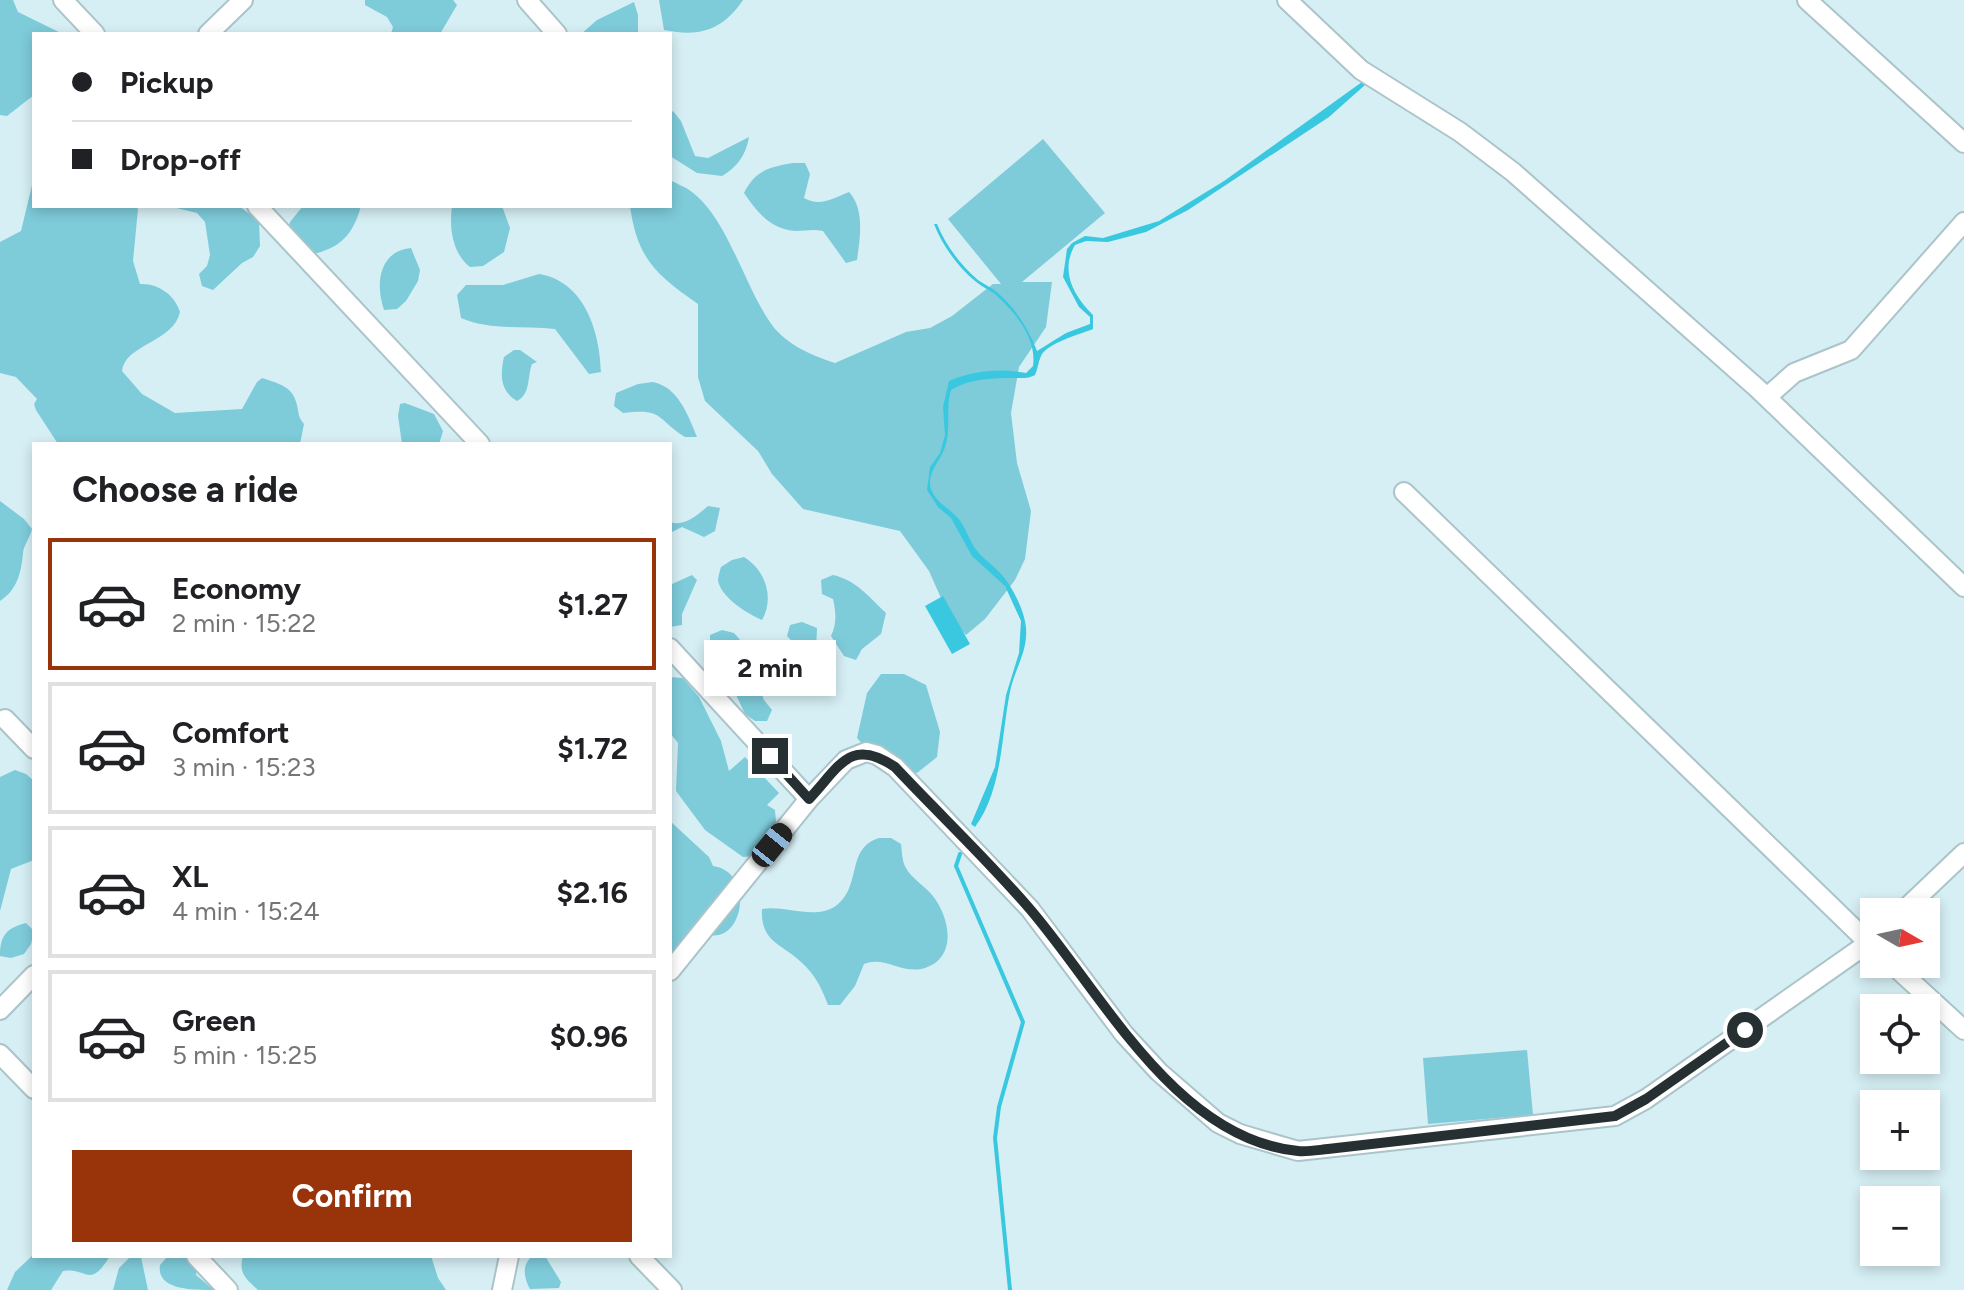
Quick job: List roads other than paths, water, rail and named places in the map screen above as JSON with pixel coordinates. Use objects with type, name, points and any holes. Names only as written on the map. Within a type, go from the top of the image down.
[{"type":"street","points":[[63,0],[93,32]]},
{"type":"street","points":[[210,32],[243,0]]},
{"type":"street","points":[[527,0],[555,32]]},
{"type":"street","points":[[1287,0],[1361,70],[1460,132],[1513,172],[1767,397],[1964,587]]},
{"type":"street","points":[[1807,0],[1964,143]]},
{"type":"street","points":[[259,208],[478,442]]},
{"type":"street","points":[[1767,397],[1794,373],[1851,350],[1964,222]]},
{"type":"street","points":[[1404,492],[1860,931]]},
{"type":"street","points":[[672,650],[809,799]]},
{"type":"street","points":[[5,719],[32,747]]},
{"type":"street","points":[[672,969],[809,799],[846,760],[866,752],[895,767],[1030,909],[1124,1034],[1159,1072],[1218,1123],[1271,1145],[1298,1151],[1615,1116],[1646,1099],[1860,951]]},
{"type":"street","points":[[1917,898],[1964,853]]},
{"type":"street","points":[[0,1010],[32,977]]},
{"type":"street","points":[[1907,978],[1964,1030]]},
{"type":"street","points":[[0,1054],[32,1087]]},
{"type":"street","points":[[198,1258],[228,1290]]},
{"type":"street","points":[[502,1290],[509,1258]]},
{"type":"street","points":[[641,1258],[672,1290]]},
{"type":"waterway","points":[[960,854],[956,866],[1023,1022],[999,1107],[995,1138],[1010,1290]]}]
